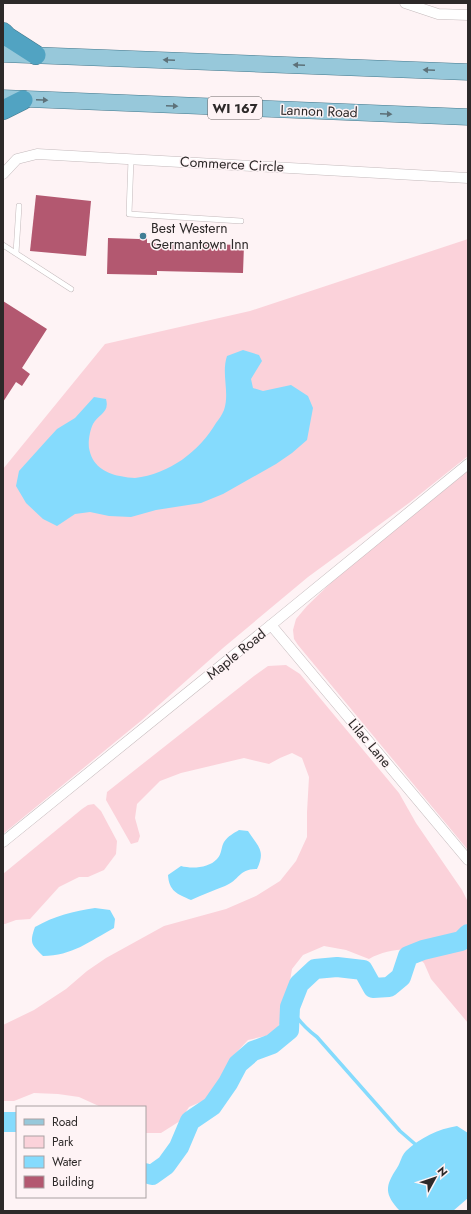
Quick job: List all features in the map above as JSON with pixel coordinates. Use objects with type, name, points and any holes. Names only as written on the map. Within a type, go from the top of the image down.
[{"type":"highway","points":[[3,32],[8,37],[36,55]]},
{"type":"highway","points":[[3,110],[23,100]]},
{"type":"main road","points":[[3,54],[468,72]]},
{"type":"main road","name":"Lannon Road","points":[[3,98],[468,117]]},
{"type":"street","points":[[405,3],[438,14],[468,15]]},
{"type":"street","name":"Commerce Circle","points":[[3,174],[17,159],[37,154],[468,178]]},
{"type":"street","name":"Maple Road","points":[[3,842],[468,464]]},
{"type":"street","name":"Lilac Lane","points":[[271,625],[468,860]]},
{"type":"lane","points":[[131,159],[129,214],[241,221]]},
{"type":"lane","points":[[16,253],[19,206]]},
{"type":"lane","points":[[3,245],[71,289]]},
{"type":"green space","points":[[468,239],[468,456],[409,503],[308,577],[223,648],[142,720],[3,834],[3,469],[105,344],[250,311]]},
{"type":"green space","points":[[468,471],[468,850],[298,645],[294,639],[293,630],[296,619],[307,606],[339,575]]},
{"type":"green space","points":[[286,665],[300,674],[399,793],[416,823],[462,890],[468,902],[468,1023],[431,979],[424,963],[407,949],[387,952],[369,959],[346,950],[324,946],[303,955],[292,969],[284,1016],[274,1034],[248,1040],[234,1055],[230,1068],[210,1098],[189,1107],[180,1121],[161,1133],[146,1133],[146,1106],[99,1106],[79,1097],[34,1093],[14,1101],[3,1101],[3,1025],[34,1010],[66,989],[87,971],[106,958],[164,926],[226,909],[256,896],[280,881],[296,861],[307,837],[309,777],[302,758],[292,753],[269,764],[244,758],[181,773],[160,781],[137,804],[135,818],[140,836],[138,842],[131,844],[106,800],[107,792],[268,666]]},
{"type":"green space","points":[[94,804],[101,811],[117,841],[116,854],[104,870],[88,877],[79,877],[59,887],[30,919],[16,920],[3,924],[3,874],[82,809],[88,805]]},
{"type":"water","points":[[243,350],[259,355],[262,361],[251,379],[253,388],[263,391],[291,385],[308,396],[313,408],[307,440],[292,453],[276,464],[223,494],[201,503],[156,510],[131,517],[109,516],[90,512],[75,514],[57,526],[43,519],[26,503],[16,486],[19,471],[57,429],[75,418],[94,397],[106,399],[107,404],[105,410],[93,424],[89,439],[89,448],[93,459],[96,464],[104,470],[114,475],[135,478],[160,472],[182,460],[209,434],[222,414],[226,403],[225,363],[227,356]]},
{"type":"water","points":[[239,830],[248,831],[260,849],[261,857],[257,869],[246,871],[230,884],[191,900],[182,896],[172,888],[168,875],[181,866],[200,867],[214,862],[220,855],[223,844],[226,840]]},
{"type":"water","points":[[95,908],[110,910],[115,919],[114,928],[72,951],[43,956],[34,946],[32,937],[35,927],[64,914]]},
{"type":"water","points":[[457,1126],[468,1133],[468,1198],[453,1211],[400,1211],[391,1200],[388,1185],[404,1153],[411,1146],[430,1135],[443,1129]]},
{"type":"building","points":[[36,195],[91,201],[86,256],[30,251]]},
{"type":"building","points":[[139,233],[147,233],[147,243],[244,245],[243,273],[157,271],[157,275],[107,274],[108,238],[139,239]]},
{"type":"building","points":[[3,301],[47,329],[22,368],[30,374],[22,386],[16,382],[3,402]]},
{"type":"waterway","points":[[146,1173],[152,1175],[166,1165],[179,1147],[190,1121],[212,1106],[228,1083],[238,1064],[253,1051],[272,1044],[289,1030],[290,1007],[299,984],[315,969],[337,967],[363,970],[373,988],[389,987],[401,977],[408,956],[423,950],[461,941],[468,934]]},
{"type":"waterway","points":[[290,1007],[302,1023],[317,1037],[400,1131],[415,1144]]},
{"type":"waterway","points":[[3,1122],[16,1122]]},
{"type":"place","name":"Best Western Germantown Inn","points":[[143,236]]}]
